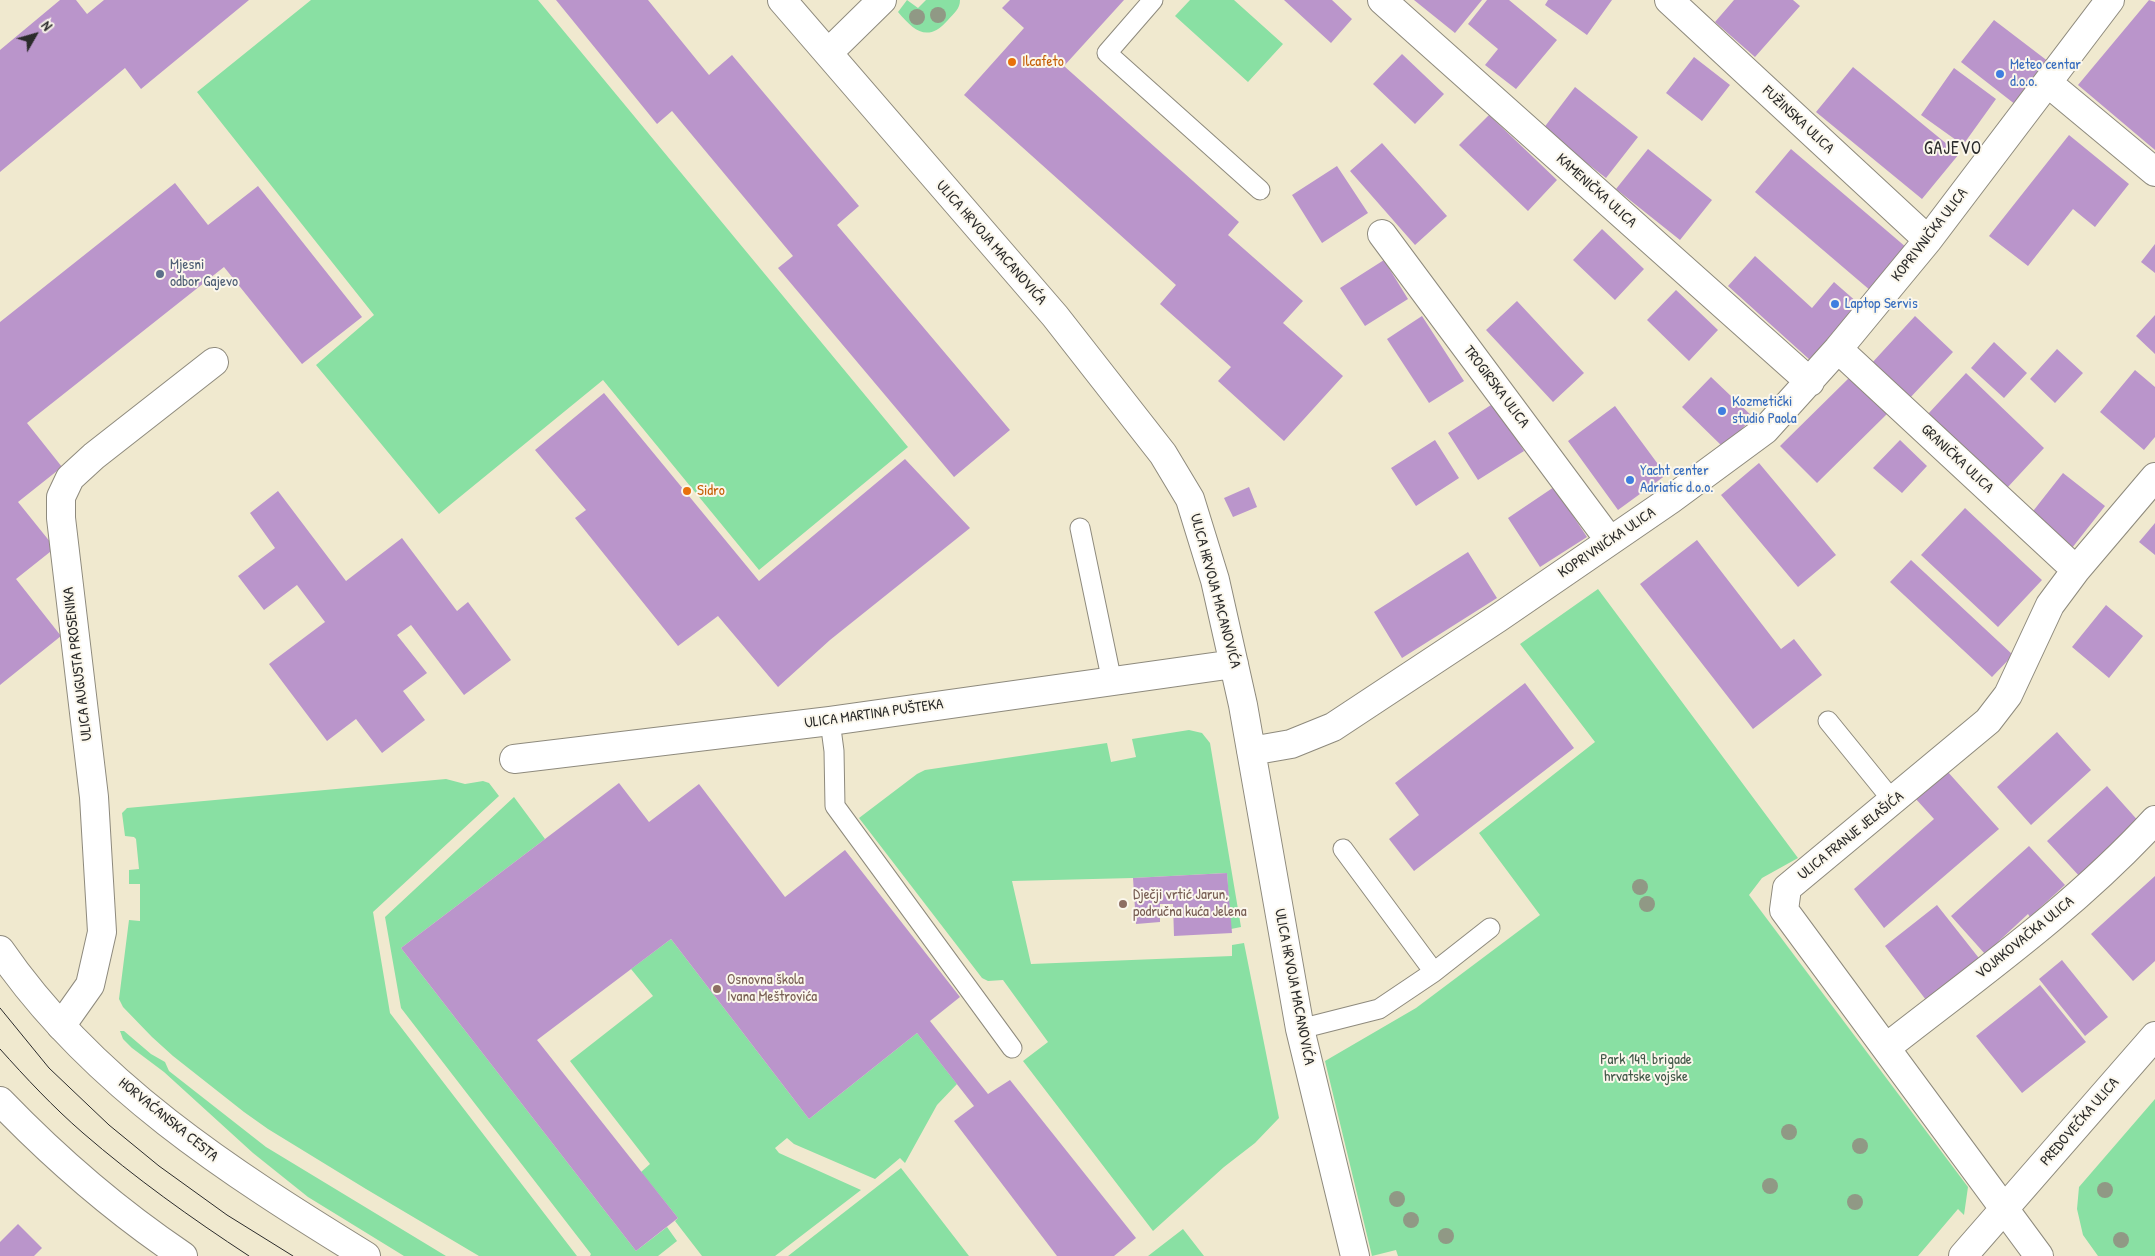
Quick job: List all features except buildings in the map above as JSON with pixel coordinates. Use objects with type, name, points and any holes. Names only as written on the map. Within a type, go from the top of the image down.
[{"type":"street","name":"ULICA HRVOJA MACANOVIĆA","points":[[782,0],[1054,316],[1163,454],[1190,499],[1201,530],[1234,664],[1252,751],[1300,1029],[1355,1256]]},
{"type":"street","points":[[828,53],[882,0]]},
{"type":"street","name":"KAMENIČKA ULICA","points":[[1382,0],[1810,382]]},
{"type":"street","name":"FUŽINSKA ULICA","points":[[1669,0],[1928,240]]},
{"type":"street","name":"KOPRIVNIČKA ULICA","points":[[1252,751],[1291,744],[1333,726],[1498,618],[1698,480],[1764,430],[1810,382],[1928,240],[2048,82],[2102,3]]},
{"type":"street","points":[[2048,82],[2155,172]]},
{"type":"street","name":"TROGIRSKA ULICA","points":[[1382,234],[1610,540]]},
{"type":"street","name":"GRANIČKA ULICA","points":[[1838,349],[2076,570]]},
{"type":"street","name":"ULICA AUGUSTA PROSENIKA","points":[[61,1026],[90,985],[102,932],[94,797],[61,518],[61,497],[70,478],[94,456],[214,362]]},
{"type":"street","name":"ULICA FRANJE JELAŠIĆA","points":[[2039,1256],[1887,1047],[1784,910],[1787,888],[1988,721],[2008,695],[2050,605],[2076,570],[2155,477]]},
{"type":"street","name":"ULICA MARTINA PUŠTEKA","points":[[514,759],[830,721],[1234,664]]},
{"type":"street","name":"VOJAKOVAČKA ULICA","points":[[1887,1047],[2060,910],[2127,851],[2155,820]]},
{"type":"street","name":"HORVAĆANSKA CESTA","points":[[0,950],[61,1026],[139,1100],[196,1145],[265,1194],[366,1256]]},
{"type":"street","name":"PREDOVEČKA ULICA","points":[[1963,1256],[2006,1210],[2155,1036]]},
{"type":"street","points":[[0,1101],[64,1164],[137,1225],[183,1256]]},
{"type":"lane","points":[[1153,0],[1107,53],[1260,190]]},
{"type":"lane","points":[[1080,528],[1112,682]]},
{"type":"lane","points":[[830,721],[834,751],[835,806],[1012,1048]]},
{"type":"lane","points":[[1828,721],[1893,801]]},
{"type":"lane","points":[[1343,849],[1434,972]]},
{"type":"lane","points":[[1300,1029],[1379,1009],[1434,972],[1490,928]]},
{"type":"green space","points":[[311,0],[538,0],[908,447],[759,570],[603,380],[439,514],[316,365],[374,315],[197,92]]},
{"type":"green space","points":[[907,0],[918,8],[926,0],[960,0],[960,3],[958,8],[941,27],[928,33],[916,29],[898,12]]},
{"type":"green space","points":[[1190,0],[1234,0],[1283,44],[1248,82],[1175,16]]},
{"type":"green space","name":"Park 149. brigade hrvatske vojske","points":[[1598,589],[1798,858],[1762,878],[1749,895],[1968,1187],[1964,1215],[1958,1209],[1918,1256],[1398,1256],[1396,1250],[1372,1256],[1325,1061],[1416,1008],[1540,915],[1479,833],[1595,742],[1520,644]]},
{"type":"green space","points":[[1189,730],[1202,733],[1210,743],[1241,927],[1231,929],[1227,873],[1133,878],[1012,881],[1031,964],[1232,956],[1232,945],[1244,943],[1279,1118],[1255,1143],[1224,1167],[1153,1231],[1023,1061],[1048,1042],[1003,980],[988,981],[982,978],[859,818],[925,770],[1107,743],[1111,762],[1136,757],[1132,739]]},
{"type":"green space","points":[[446,779],[465,784],[483,781],[489,783],[499,796],[373,912],[390,1013],[577,1256],[479,1256],[268,1129],[244,1112],[173,1056],[123,1007],[119,999],[129,920],[140,921],[140,884],[129,884],[129,870],[139,869],[136,839],[125,836],[122,813],[127,808]]},
{"type":"green space","points":[[514,797],[545,839],[401,948],[636,1251],[667,1227],[677,1241],[658,1256],[590,1256],[591,1254],[401,1008],[385,917]]},
{"type":"green space","points":[[671,939],[809,1119],[917,1033],[957,1084],[937,1105],[905,1163],[900,1158],[875,1179],[794,1144],[787,1138],[775,1148],[779,1153],[861,1190],[775,1256],[702,1256],[675,1221],[678,1218],[641,1172],[650,1164],[570,1061],[653,996],[631,969]]},
{"type":"green space","points":[[120,1031],[124,1031],[151,1054],[165,1062],[169,1071],[266,1147],[446,1256],[404,1256],[308,1197],[253,1153],[164,1072],[132,1048],[123,1039]]},
{"type":"green space","points":[[2155,1099],[2155,1256],[2098,1256],[2083,1235],[2077,1209],[2079,1187]]},
{"type":"green space","points":[[901,1168],[969,1256],[788,1256]]},
{"type":"green space","points":[[1183,1229],[1204,1256],[1148,1256]]},
{"type":"tram line","points":[[0,1008],[49,1068],[109,1125],[159,1166],[227,1215],[293,1256]]},
{"type":"tram line","points":[[0,1049],[50,1103],[103,1150],[164,1197],[249,1256]]},
{"type":"place","name":"Ilcafeto","points":[[1012,62]]},
{"type":"place","name":"Meteo centar d.o.o.","points":[[2000,74]]},
{"type":"place","name":"Mjesni odbor Gajevo","points":[[160,274]]},
{"type":"place","name":"Laptop Servis","points":[[1835,304]]},
{"type":"place","name":"Kozmetički studio Paola","points":[[1722,411]]},
{"type":"place","name":"Yacht center Adriatic d.o.o.","points":[[1630,480]]},
{"type":"place","name":"Sidro","points":[[687,491]]},
{"type":"place","name":"Dječji vrtić Jarun, područna kuća Jelena","points":[[1123,904]]},
{"type":"place","name":"Osnovna škola Ivana Meštrovića","points":[[717,989]]},
{"type":"district","name":"GAJEVO","points":[[1953,149]]}]
